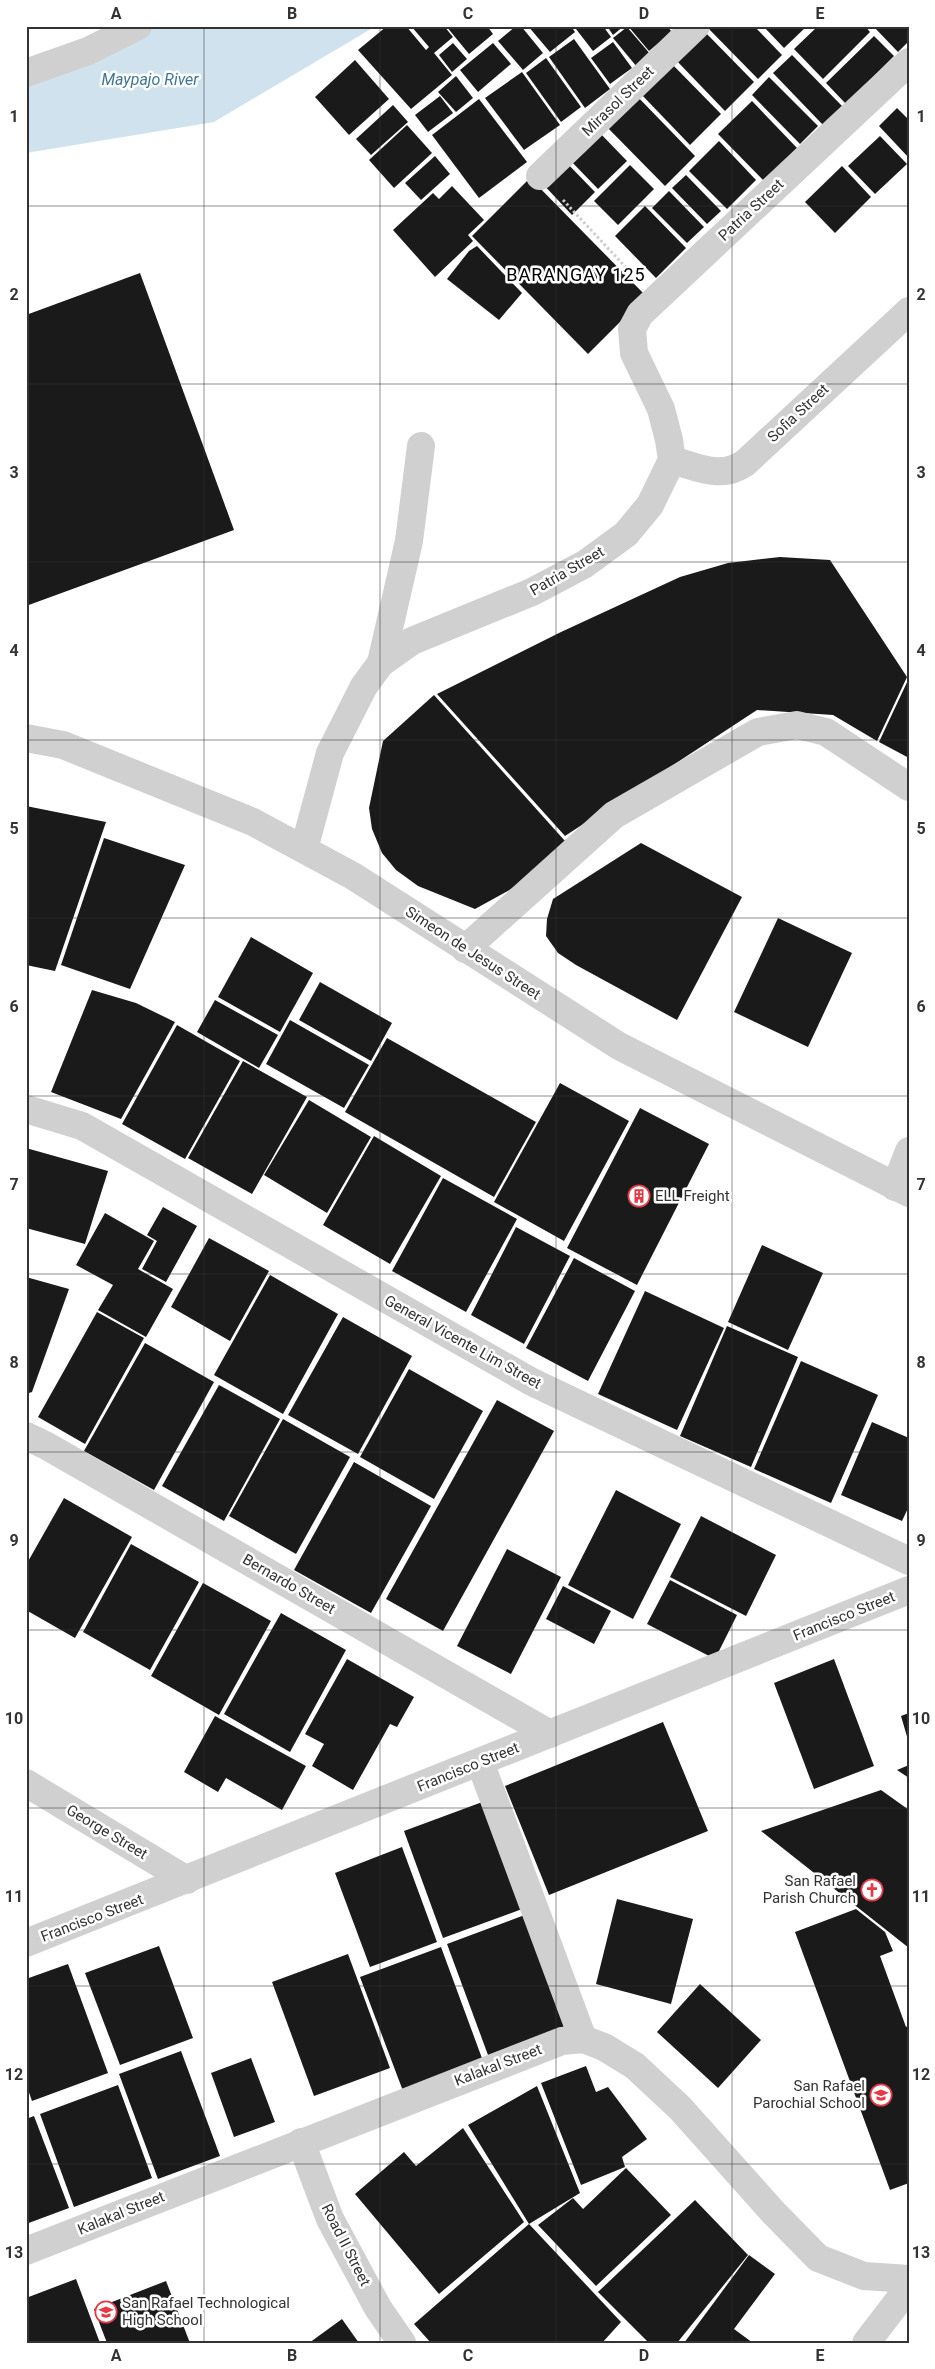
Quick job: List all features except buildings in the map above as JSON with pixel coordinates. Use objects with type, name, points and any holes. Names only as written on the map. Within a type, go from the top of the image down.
[{"type":"street","points":[[26,72],[88,51],[138,26]]},
{"type":"street","name":"Mirasol Street","points":[[540,176],[696,26]]},
{"type":"street","name":"Patria Street","points":[[304,849],[330,752],[364,686],[381,663],[412,641],[532,592],[585,564],[626,534],[650,506],[672,460],[670,440],[661,409],[634,354],[632,329],[640,314],[909,62]]},
{"type":"street","name":"Sofia Street","points":[[672,460],[720,473],[734,471],[745,463],[909,311]]},
{"type":"street","points":[[381,663],[409,541],[421,446]]},
{"type":"street","points":[[466,949],[614,815],[758,732],[797,725],[826,732],[909,787]]},
{"type":"street","name":"Simeon de Jesus Street","points":[[26,738],[63,745],[253,822],[353,876],[619,1046],[902,1190]]},
{"type":"street","name":"General Vicente Lim Street","points":[[26,1108],[82,1126],[532,1382],[909,1561]]},
{"type":"street","points":[[902,1190],[909,1151]]},
{"type":"street","name":"Bernardo Street","points":[[26,1436],[46,1445],[550,1734]]},
{"type":"street","name":"Francisco Street","points":[[26,1943],[909,1590]]},
{"type":"street","points":[[480,1762],[583,2039]]},
{"type":"street","name":"George Street","points":[[26,1783],[187,1880]]},
{"type":"street","name":"Kalakal Street","points":[[26,2251],[300,2142],[562,2041],[583,2039],[604,2047],[635,2066],[667,2096],[773,2212],[818,2258],[864,2276],[909,2279]]},
{"type":"street","name":"Road II Street","points":[[300,2142],[330,2219],[378,2308],[402,2343]]},
{"type":"street","points":[[866,2343],[909,2287]]},
{"type":"path","points":[[540,176],[656,300]]},
{"type":"water","name":"Maypajo River","points":[[136,26],[376,26],[214,122],[26,153],[26,76]]},
{"type":"place","name":"ELL Freight","points":[[639,1196]]},
{"type":"place","name":"San Rafael Parish Church","points":[[872,1890]]},
{"type":"place","name":"San Rafael Parochial School","points":[[881,2095]]},
{"type":"place","name":"San Rafael Technological High School","points":[[106,2312]]},
{"type":"district","name":"BARANGAY 125","points":[[576,275]]}]
